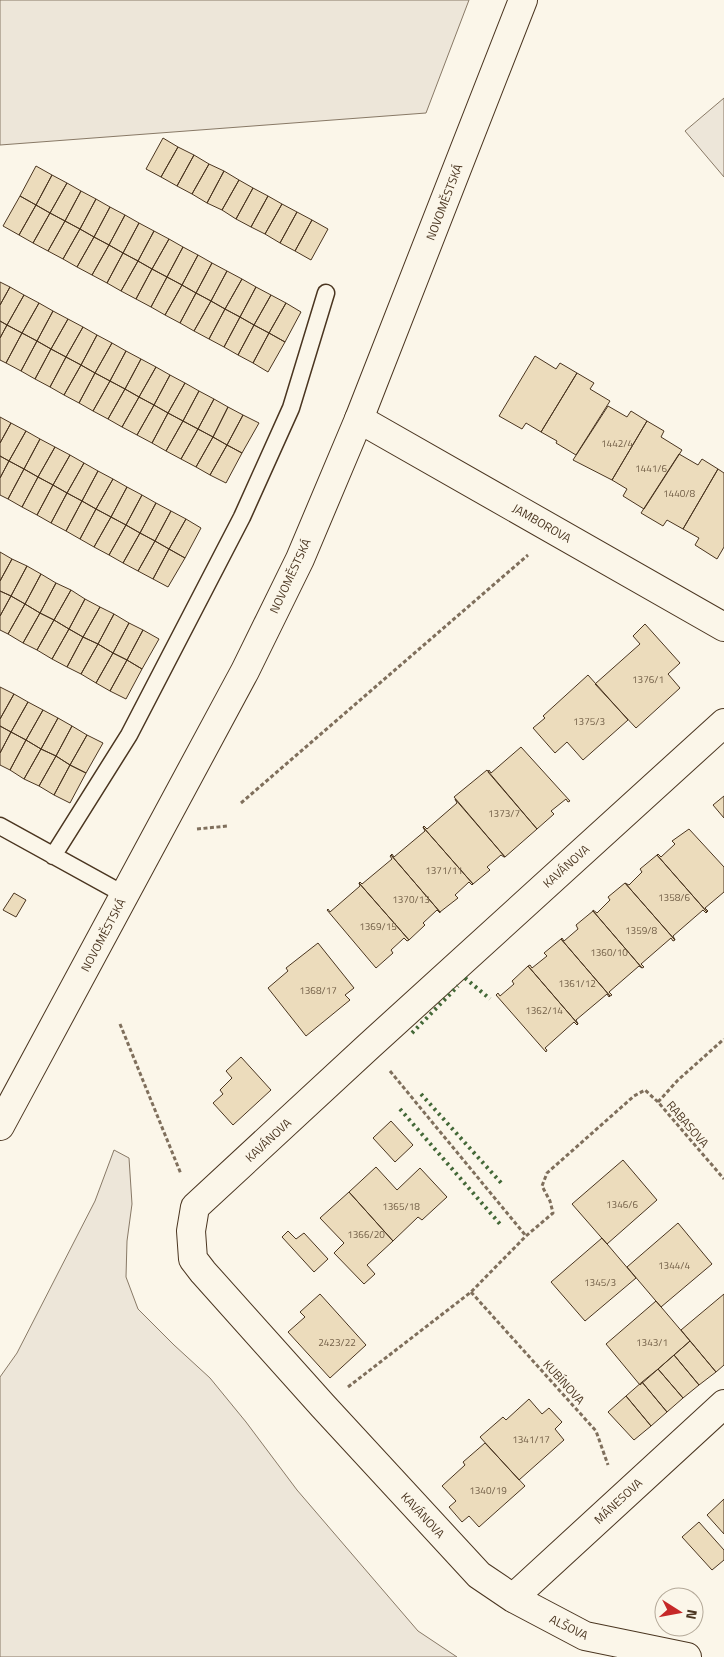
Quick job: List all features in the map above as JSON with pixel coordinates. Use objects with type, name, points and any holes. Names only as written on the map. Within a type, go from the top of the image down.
[{"type":"street","name":"NOVOMĚSTSKÁ","points":[[0,1126],[236,688],[300,559],[359,419],[522,0]]},
{"type":"street","name":"JAMBOROVA","points":[[359,419],[724,627]]},
{"type":"street","name":"KAVÁNOVA","points":[[513,1598],[479,1575],[323,1406],[203,1272],[193,1259],[191,1231],[195,1207],[724,723]]},
{"type":"street","name":"MÁNESOVA","points":[[513,1598],[724,1404]]},
{"type":"street","name":"ALŠOVA","points":[[513,1598],[585,1636],[687,1657]]},
{"type":"lane","points":[[53,856],[129,735],[242,517],[291,408],[326,293]]},
{"type":"lane","points":[[2,831],[125,895]]},
{"type":"path","points":[[241,803],[554,531]]},
{"type":"path","points":[[120,1024],[195,1207]]},
{"type":"path","points":[[323,1406],[471,1292],[526,1236],[553,1213],[550,1201],[542,1186],[547,1173],[634,1096],[645,1090],[658,1102],[678,1080],[724,1039]]},
{"type":"path","points":[[369,1046],[526,1236]]},
{"type":"path","name":"RABASOVA","points":[[658,1102],[724,1179]]},
{"type":"path","name":"KUBÍNOVA","points":[[471,1292],[596,1431],[621,1499]]},
{"type":"shaded area","points":[[0,0],[469,0],[426,113],[0,145]]},
{"type":"shaded area","points":[[724,98],[724,177],[685,131]]},
{"type":"shaded area","points":[[114,1150],[129,1158],[132,1204],[127,1241],[126,1277],[138,1309],[210,1378],[297,1490],[418,1631],[457,1657],[0,1657],[0,1377],[17,1353],[95,1201]]},
{"type":"building","points":[[163,138],[178,147],[161,177],[146,169]]},
{"type":"building","points":[[178,147],[194,155],[177,186],[161,177]]},
{"type":"building","points":[[194,155],[209,164],[192,194],[177,186]]},
{"type":"building","points":[[209,164],[224,171],[207,203],[192,194]]},
{"type":"building","points":[[36,166],[52,175],[36,205],[20,196]]},
{"type":"building","points":[[224,171],[239,180],[222,210],[207,203]]},
{"type":"building","points":[[52,175],[67,183],[50,213],[36,205]]},
{"type":"building","points":[[239,180],[253,188],[236,219],[222,210]]},
{"type":"building","points":[[67,183],[81,191],[65,221],[50,213]]},
{"type":"building","points":[[253,188],[268,196],[251,227],[236,219]]},
{"type":"building","points":[[81,191],[96,199],[80,229],[65,221]]},
{"type":"building","points":[[20,196],[36,205],[19,235],[3,226]]},
{"type":"building","points":[[268,196],[282,204],[265,234],[251,227]]},
{"type":"building","points":[[96,199],[110,207],[94,237],[80,229]]},
{"type":"building","points":[[282,204],[297,212],[280,243],[265,234]]},
{"type":"building","points":[[36,205],[50,213],[33,243],[19,235]]},
{"type":"building","points":[[110,207],[125,215],[109,245],[94,237]]},
{"type":"building","points":[[297,212],[312,220],[295,251],[280,243]]},
{"type":"building","points":[[50,213],[65,221],[48,251],[33,243]]},
{"type":"building","points":[[125,215],[139,223],[123,253],[109,245]]},
{"type":"building","points":[[312,220],[328,229],[311,260],[295,251]]},
{"type":"building","points":[[65,221],[80,229],[63,259],[48,251]]},
{"type":"building","points":[[139,223],[154,231],[138,261],[123,253]]},
{"type":"building","points":[[80,229],[94,237],[77,267],[63,259]]},
{"type":"building","points":[[154,231],[169,239],[152,269],[138,261]]},
{"type":"building","points":[[94,237],[109,245],[92,275],[77,267]]},
{"type":"building","points":[[169,239],[183,247],[167,277],[152,269]]},
{"type":"building","points":[[109,245],[123,253],[107,283],[92,275]]},
{"type":"building","points":[[183,247],[198,255],[182,285],[167,277]]},
{"type":"building","points":[[123,253],[138,261],[121,291],[107,283]]},
{"type":"building","points":[[198,255],[212,263],[196,293],[182,285]]},
{"type":"building","points":[[138,261],[152,269],[136,299],[121,291]]},
{"type":"building","points":[[212,263],[227,271],[211,301],[196,293]]},
{"type":"building","points":[[152,269],[167,277],[151,307],[136,299]]},
{"type":"building","points":[[227,271],[242,279],[225,309],[211,301]]},
{"type":"building","points":[[167,277],[182,285],[165,315],[151,307]]},
{"type":"building","points":[[242,279],[256,287],[240,317],[225,309]]},
{"type":"building","points":[[0,282],[10,287],[0,305]]},
{"type":"building","points":[[182,285],[196,293],[180,323],[165,315]]},
{"type":"building","points":[[10,287],[24,295],[7,325],[0,321],[0,305]]},
{"type":"building","points":[[256,287],[271,295],[254,325],[240,317]]},
{"type":"building","points":[[196,293],[211,301],[194,331],[180,323]]},
{"type":"building","points":[[24,295],[39,303],[22,333],[7,325]]},
{"type":"building","points":[[271,295],[286,303],[269,333],[254,325]]},
{"type":"building","points":[[211,301],[225,309],[209,339],[194,331]]},
{"type":"building","points":[[39,303],[53,311],[37,341],[22,333]]},
{"type":"building","points":[[286,303],[301,312],[285,342],[269,333]]},
{"type":"building","points":[[225,309],[240,317],[224,347],[209,339]]},
{"type":"building","points":[[53,311],[68,319],[51,349],[37,341]]},
{"type":"building","points":[[240,317],[254,325],[238,355],[224,347]]},
{"type":"building","points":[[68,319],[83,327],[66,357],[51,349]]},
{"type":"building","points":[[0,321],[7,325],[0,338]]},
{"type":"building","points":[[7,325],[22,333],[6,363],[0,360],[0,338]]},
{"type":"building","points":[[254,325],[269,333],[253,363],[238,355]]},
{"type":"building","points":[[83,327],[97,335],[81,365],[66,357]]},
{"type":"building","points":[[22,333],[37,341],[21,371],[6,363]]},
{"type":"building","points":[[269,333],[285,342],[268,372],[253,363]]},
{"type":"building","points":[[97,335],[112,343],[95,373],[81,365]]},
{"type":"building","points":[[37,341],[51,349],[35,379],[21,371]]},
{"type":"building","points":[[112,343],[126,351],[110,381],[95,373]]},
{"type":"building","points":[[51,349],[66,357],[50,387],[35,379]]},
{"type":"building","points":[[126,351],[141,359],[125,389],[110,381]]},
{"type":"building","points":[[535,356],[556,369],[560,363],[577,373],[541,432],[526,423],[522,429],[499,416]]},
{"type":"building","points":[[66,357],[81,365],[64,395],[50,387]]},
{"type":"building","points":[[141,359],[156,367],[139,397],[125,389]]},
{"type":"building","points":[[81,365],[95,373],[79,403],[64,395]]},
{"type":"building","points":[[156,367],[170,375],[154,405],[139,397]]},
{"type":"building","points":[[95,373],[110,381],[93,411],[79,403]]},
{"type":"building","points":[[577,373],[594,383],[590,389],[610,401],[576,455],[541,432]]},
{"type":"building","points":[[170,375],[185,383],[168,413],[154,405]]},
{"type":"building","points":[[110,381],[125,389],[108,419],[93,411]]},
{"type":"building","points":[[185,383],[199,391],[183,421],[168,413]]},
{"type":"building","points":[[125,389],[139,397],[122,427],[108,419]]},
{"type":"building","points":[[199,391],[214,399],[198,429],[183,421]]},
{"type":"building","points":[[139,397],[154,405],[137,435],[122,427]]},
{"type":"building","points":[[214,399],[228,407],[213,437],[198,429]]},
{"type":"building","points":[[154,405],[168,413],[152,443],[137,435]]},
{"type":"building","points":[[608,406],[627,417],[631,411],[647,421],[612,480],[573,460]]},
{"type":"building","points":[[228,407],[243,415],[227,445],[213,437]]},
{"type":"building","points":[[168,413],[183,421],[166,451],[152,443]]},
{"type":"building","points":[[243,415],[259,423],[242,453],[227,445]]},
{"type":"building","points":[[0,417],[11,423],[0,443]]},
{"type":"building","points":[[183,421],[198,429],[181,459],[166,451]]},
{"type":"building","points":[[647,421],[664,431],[661,437],[682,450],[644,509],[623,496],[627,489],[612,480]]},
{"type":"building","points":[[11,423],[26,431],[9,461],[0,456],[0,443]]},
{"type":"building","points":[[198,429],[213,437],[196,467],[181,459]]},
{"type":"building","points":[[26,431],[40,439],[24,469],[9,461]]},
{"type":"building","points":[[213,437],[227,445],[210,475],[196,467]]},
{"type":"building","points":[[40,439],[55,447],[38,477],[24,469]]},
{"type":"building","points":[[227,445],[242,453],[226,483],[210,475]]},
{"type":"building","points":[[55,447],[70,455],[53,485],[38,477]]},
{"type":"building","points":[[679,454],[698,465],[702,459],[718,469],[683,529],[667,520],[663,526],[641,513]]},
{"type":"building","points":[[70,455],[84,463],[67,493],[53,485]]},
{"type":"building","points":[[0,456],[9,461],[0,478]]},
{"type":"building","points":[[9,461],[24,469],[8,499],[0,495],[0,478]]},
{"type":"building","points":[[84,463],[98,471],[82,501],[67,493]]},
{"type":"building","points":[[24,469],[38,477],[22,507],[8,499]]},
{"type":"building","points":[[718,469],[724,473],[724,547],[717,559],[695,545],[699,538],[683,529]]},
{"type":"building","points":[[98,471],[113,479],[96,509],[82,501]]},
{"type":"building","points":[[38,477],[53,485],[37,515],[22,507]]},
{"type":"building","points":[[113,479],[127,487],[111,517],[96,509]]},
{"type":"building","points":[[53,485],[67,493],[51,523],[37,515]]},
{"type":"building","points":[[127,487],[142,495],[126,525],[111,517]]},
{"type":"building","points":[[67,493],[82,501],[66,531],[51,523]]},
{"type":"building","points":[[142,495],[156,503],[140,533],[126,525]]},
{"type":"building","points":[[82,501],[96,509],[80,539],[66,531]]},
{"type":"building","points":[[156,503],[171,511],[155,541],[140,533]]},
{"type":"building","points":[[96,509],[111,517],[94,547],[80,539]]},
{"type":"building","points":[[171,511],[186,519],[169,549],[155,541]]},
{"type":"building","points":[[111,517],[126,525],[109,555],[94,547]]},
{"type":"building","points":[[186,519],[201,528],[185,558],[169,549]]},
{"type":"building","points":[[126,525],[140,533],[123,563],[109,555]]},
{"type":"building","points":[[140,533],[155,541],[138,571],[123,563]]},
{"type":"building","points":[[155,541],[169,549],[153,579],[138,571]]},
{"type":"building","points":[[169,549],[185,558],[168,587],[153,579]]},
{"type":"building","points":[[0,552],[12,559],[0,581]]},
{"type":"building","points":[[12,559],[27,566],[11,596],[0,591],[0,581]]},
{"type":"building","points":[[27,566],[41,574],[25,604],[11,596]]},
{"type":"building","points":[[41,574],[56,583],[40,613],[25,604]]},
{"type":"building","points":[[56,583],[71,590],[54,620],[40,613]]},
{"type":"building","points":[[71,590],[85,599],[69,629],[54,620]]},
{"type":"building","points":[[0,591],[11,596],[0,616]]},
{"type":"building","points":[[11,596],[25,604],[8,634],[0,630],[0,616]]},
{"type":"building","points":[[85,599],[100,607],[83,637],[69,629]]},
{"type":"building","points":[[25,604],[40,613],[23,643],[8,634]]},
{"type":"building","points":[[100,607],[114,614],[98,644],[83,637]]},
{"type":"building","points":[[40,613],[54,620],[37,650],[23,643]]},
{"type":"building","points":[[114,614],[129,623],[113,653],[98,644]]},
{"type":"building","points":[[54,620],[69,629],[52,659],[37,650]]},
{"type":"building","points":[[129,623],[143,630],[127,660],[113,653]]},
{"type":"building","points":[[645,624],[680,663],[668,674],[680,688],[636,728],[595,684],[640,644],[633,636]]},
{"type":"building","points":[[69,629],[83,637],[67,667],[52,659]]},
{"type":"building","points":[[143,630],[159,639],[142,669],[127,660]]},
{"type":"building","points":[[83,637],[98,644],[81,674],[67,667]]},
{"type":"building","points":[[98,644],[113,653],[96,683],[81,674]]},
{"type":"building","points":[[113,653],[127,660],[110,691],[96,683]]},
{"type":"building","points":[[127,660],[142,669],[126,699],[110,691]]},
{"type":"building","points":[[588,675],[628,720],[583,760],[567,742],[555,753],[533,728],[545,718],[543,716]]},
{"type":"building","points":[[0,687],[14,694],[0,719]]},
{"type":"building","points":[[14,694],[28,702],[11,732],[0,726],[0,719]]},
{"type":"building","points":[[28,702],[43,710],[26,740],[11,732]]},
{"type":"building","points":[[43,710],[58,718],[41,749],[26,740]]},
{"type":"building","points":[[58,718],[72,726],[56,756],[41,749]]},
{"type":"building","points":[[0,726],[11,732],[0,753]]},
{"type":"building","points":[[72,726],[87,735],[70,765],[56,756]]},
{"type":"building","points":[[11,732],[26,740],[10,770],[0,765],[0,753]]},
{"type":"building","points":[[87,735],[103,743],[86,773],[70,765]]},
{"type":"building","points":[[26,740],[41,749],[24,779],[10,770]]},
{"type":"building","points":[[521,747],[570,801],[568,802],[566,799],[551,811],[554,814],[537,829],[488,772],[489,770],[491,773]]},
{"type":"building","points":[[41,749],[56,756],[39,786],[24,779]]},
{"type":"building","points":[[56,756],[70,765],[54,795],[39,786]]},
{"type":"building","points":[[70,765],[86,773],[70,803],[54,795]]},
{"type":"building","points":[[487,770],[537,829],[505,857],[454,797]]},
{"type":"building","points":[[724,796],[724,818],[713,805]]},
{"type":"building","points":[[455,799],[505,857],[501,855],[487,867],[490,870],[473,884],[423,827],[427,829],[457,803]]},
{"type":"building","points":[[423,827],[473,884],[469,882],[455,895],[458,898],[440,912],[391,855],[394,857],[425,831]]},
{"type":"building","points":[[689,829],[724,867],[724,892],[705,908],[707,912],[657,855],[661,857],[675,844],[672,841]]},
{"type":"building","points":[[391,855],[440,912],[437,910],[409,940],[359,883],[362,884],[392,859]]},
{"type":"building","points":[[657,855],[707,912],[703,910],[673,936],[675,940],[625,883],[629,885],[642,872],[640,869]]},
{"type":"building","points":[[359,883],[409,940],[407,941],[404,938],[391,950],[393,953],[376,968],[327,910],[330,912],[360,886]]},
{"type":"building","points":[[625,883],[675,940],[673,941],[671,938],[641,964],[644,967],[642,968],[593,911],[597,913],[610,900],[608,897]]},
{"type":"building","points":[[14,893],[26,900],[16,917],[3,910]]},
{"type":"building","points":[[593,911],[642,968],[639,966],[609,992],[612,995],[610,996],[561,939],[564,941],[578,929],[576,925]]},
{"type":"building","points":[[561,939],[610,996],[607,994],[576,1020],[578,1024],[528,966],[530,965],[532,968],[547,956],[544,953]]},
{"type":"building","points":[[318,943],[354,988],[345,995],[350,1000],[306,1036],[268,988],[288,971],[286,968]]},
{"type":"building","points":[[528,966],[578,1024],[574,1022],[545,1048],[546,1052],[496,995],[498,993],[500,996],[514,984],[512,981]]},
{"type":"building","points":[[241,1057],[271,1090],[233,1125],[213,1103],[223,1094],[220,1090],[232,1078],[226,1071]]},
{"type":"building","points":[[391,1121],[413,1145],[395,1162],[373,1138]]},
{"type":"building","points":[[623,1160],[657,1200],[607,1244],[572,1204]]},
{"type":"building","points":[[376,1167],[397,1190],[420,1168],[447,1197],[422,1220],[418,1217],[393,1241],[349,1192]]},
{"type":"building","points":[[349,1192],[393,1241],[367,1265],[375,1274],[364,1284],[334,1253],[344,1243],[320,1218]]},
{"type":"building","points":[[678,1223],[712,1264],[661,1307],[627,1267]]},
{"type":"building","points":[[288,1231],[296,1239],[304,1233],[328,1259],[314,1272],[282,1237]]},
{"type":"building","points":[[602,1238],[636,1278],[585,1321],[551,1282]]},
{"type":"building","points":[[320,1294],[366,1345],[330,1378],[288,1332],[305,1317],[300,1312]]},
{"type":"building","points":[[724,1294],[724,1365],[716,1372],[681,1330]]},
{"type":"building","points":[[656,1301],[690,1341],[640,1385],[606,1344]]},
{"type":"building","points":[[690,1341],[716,1372],[699,1385],[674,1355]]},
{"type":"building","points":[[674,1355],[699,1385],[683,1398],[658,1369]]},
{"type":"building","points":[[658,1369],[683,1398],[667,1412],[642,1382]]},
{"type":"building","points":[[642,1382],[667,1412],[651,1426],[626,1396]]},
{"type":"building","points":[[626,1396],[651,1426],[634,1440],[608,1412]]},
{"type":"building","points":[[529,1399],[542,1414],[549,1408],[562,1422],[555,1429],[564,1440],[519,1480],[480,1437],[503,1417],[506,1420]]},
{"type":"building","points":[[485,1443],[525,1486],[479,1527],[469,1516],[462,1522],[449,1507],[456,1501],[442,1486],[465,1465],[463,1462]]},
{"type":"building","points":[[724,1499],[724,1534],[707,1515]]},
{"type":"building","points":[[699,1522],[724,1550],[724,1560],[712,1570],[682,1537]]},
{"type":"hedge","points":[[465,978],[490,999]]},
{"type":"hedge","points":[[412,1033],[458,986]]},
{"type":"hedge","points":[[421,1094],[503,1185]]},
{"type":"hedge","points":[[400,1109],[500,1224]]}]
